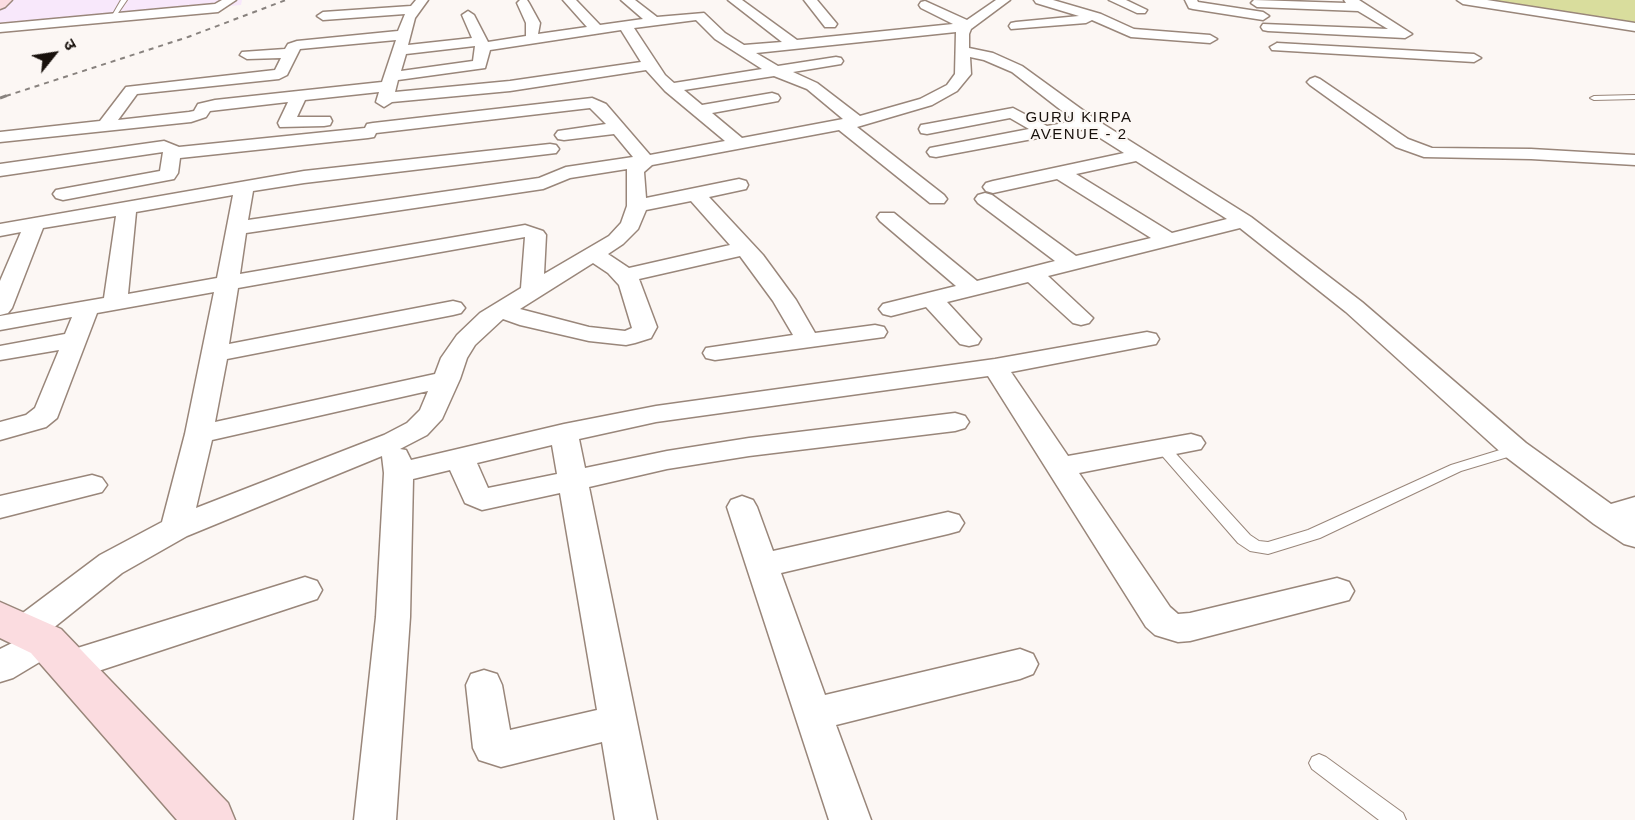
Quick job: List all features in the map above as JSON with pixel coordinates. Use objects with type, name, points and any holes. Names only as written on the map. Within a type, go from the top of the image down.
[{"type":"street","points":[[0,4],[4,0]]},
{"type":"street","points":[[205,0],[204,5],[218,8]]},
{"type":"street","points":[[0,28],[218,8],[230,0]]},
{"type":"street","points":[[569,0],[597,29]]},
{"type":"street","points":[[734,0],[795,45]]},
{"type":"street","points":[[810,0],[830,24]]},
{"type":"street","points":[[1040,0],[1096,17],[1131,33],[1210,39]]},
{"type":"street","points":[[1116,0],[1141,10]]},
{"type":"street","points":[[1177,0],[1265,22],[1340,31],[1405,34]]},
{"type":"street","points":[[1463,0],[1635,27]]},
{"type":"street","points":[[1287,63],[1256,1],[1323,6],[1355,3],[1436,56]]},
{"type":"street","points":[[741,50],[960,24],[1008,2]]},
{"type":"street","points":[[523,3],[533,22],[531,34],[535,39]]},
{"type":"street","points":[[633,4],[656,13],[699,16],[720,36],[741,50],[776,71],[812,86],[850,123],[937,199]]},
{"type":"street","points":[[323,16],[418,5]]},
{"type":"street","points":[[362,170],[370,130],[387,93],[404,36],[418,5]]},
{"type":"street","points":[[925,5],[960,24]]},
{"type":"street","points":[[1323,6],[1340,31]]},
{"type":"street","points":[[297,32],[404,36],[481,44],[535,39],[625,25],[656,13]]},
{"type":"street","points":[[387,93],[475,67],[481,63],[481,44],[468,15]]},
{"type":"street","points":[[1016,26],[1096,17]]},
{"type":"street","points":[[878,26],[960,24]]},
{"type":"street","points":[[237,228],[543,183],[566,173],[646,161],[850,123],[926,102],[952,88],[963,74],[960,24]]},
{"type":"street","points":[[625,25],[650,65],[670,88],[738,143]]},
{"type":"street","points":[[105,126],[132,90],[279,74],[293,47],[297,45],[404,36]]},
{"type":"street","points":[[331,58],[336,40]]},
{"type":"street","points":[[616,45],[637,42]]},
{"type":"street","points":[[1277,47],[1474,58]]},
{"type":"street","points":[[235,71],[250,51],[290,53]]},
{"type":"street","points":[[962,51],[988,56],[1017,69],[1089,123],[1244,220],[1354,307],[1516,450],[1635,536]]},
{"type":"street","points":[[670,88],[836,61]]},
{"type":"street","points":[[172,153],[370,130],[511,99],[553,74],[650,65]]},
{"type":"street","points":[[1315,82],[1402,143],[1430,153],[1447,155],[1531,154],[1635,160]]},
{"type":"street","points":[[0,137],[191,117],[200,114],[209,106],[299,96],[387,93],[592,103],[600,107],[646,161]]},
{"type":"street","points":[[299,96],[286,123],[324,121]]},
{"type":"street","points":[[697,111],[772,98]]},
{"type":"street","points":[[224,117],[290,112]]},
{"type":"street","points":[[927,129],[1013,113],[1044,131]]},
{"type":"street","points":[[936,152],[1089,123]]},
{"type":"street","points":[[564,135],[618,128]]},
{"type":"street","points":[[0,170],[164,146],[171,147],[169,173],[166,175],[63,194]]},
{"type":"street","points":[[0,230],[244,187],[362,170],[550,149]]},
{"type":"street","points":[[1071,263],[989,193],[1059,172],[1138,155]]},
{"type":"street","points":[[375,820],[393,617],[396,457],[432,413],[454,358],[465,340],[488,318],[616,240],[631,225],[637,206],[635,172],[646,161]]},
{"type":"street","points":[[1059,172],[1167,239]]},
{"type":"street","points":[[637,206],[739,185]]},
{"type":"street","points":[[176,528],[199,434],[215,354],[244,187]]},
{"type":"street","points":[[696,194],[745,248],[784,300],[808,340]]},
{"type":"street","points":[[115,303],[127,208]]},
{"type":"street","points":[[887,217],[972,288]]},
{"type":"street","points":[[891,309],[1244,220]]},
{"type":"street","points":[[0,308],[35,224]]},
{"type":"street","points":[[0,323],[530,233],[532,292]]},
{"type":"street","points":[[625,276],[745,248]]},
{"type":"street","points":[[502,310],[558,328],[589,334],[626,338],[642,333],[645,327],[636,296],[625,276],[593,254]]},
{"type":"street","points":[[1031,273],[1081,318]]},
{"type":"street","points":[[931,298],[969,339]]},
{"type":"street","points":[[0,431],[36,421],[47,412],[88,308]]},
{"type":"street","points":[[215,354],[453,308]]},
{"type":"street","points":[[715,353],[875,332]]},
{"type":"street","points":[[0,353],[76,339]]},
{"type":"street","points":[[28,644],[111,564],[176,528],[250,496],[396,457],[460,458],[564,433],[701,407],[995,367],[1147,339]]},
{"type":"street","points":[[995,367],[1158,617],[1167,624],[1178,628],[1190,627],[1337,591]]},
{"type":"street","points":[[199,434],[447,379]]},
{"type":"street","points":[[460,458],[476,496],[482,500],[574,479],[749,447],[955,422]]},
{"type":"street","points":[[564,433],[636,820]]},
{"type":"street","points":[[1060,467],[1191,443]]},
{"type":"street","points":[[0,507],[92,485]]},
{"type":"street","points":[[742,507],[850,820]]},
{"type":"street","points":[[1605,516],[1635,508]]},
{"type":"street","points":[[762,565],[948,523]]},
{"type":"street","points":[[28,644],[305,590]]},
{"type":"street","points":[[28,644],[210,820]]},
{"type":"street","points":[[814,714],[1020,664]]},
{"type":"street","points":[[484,685],[493,748],[501,750],[618,722]]},
{"type":"lane","points":[[112,18],[124,0]]},
{"type":"lane","points":[[1594,98],[1635,97]]},
{"type":"lane","points":[[1163,448],[1244,539],[1256,547],[1268,548],[1314,534],[1456,468],[1516,450]]},
{"type":"lane","points":[[1319,763],[1396,820]]},
{"type":"shaded area","points":[[0,0],[242,0],[241,5],[0,27]]},
{"type":"green space","points":[[1464,0],[1635,0],[1635,27]]},
{"type":"railway","points":[[6,96],[188,37],[286,0]]},
{"type":"railway","points":[[0,98],[11,94]]},
{"type":"district","name":"GURU KIRPA AVENUE - 2","points":[[1079,126]]}]
